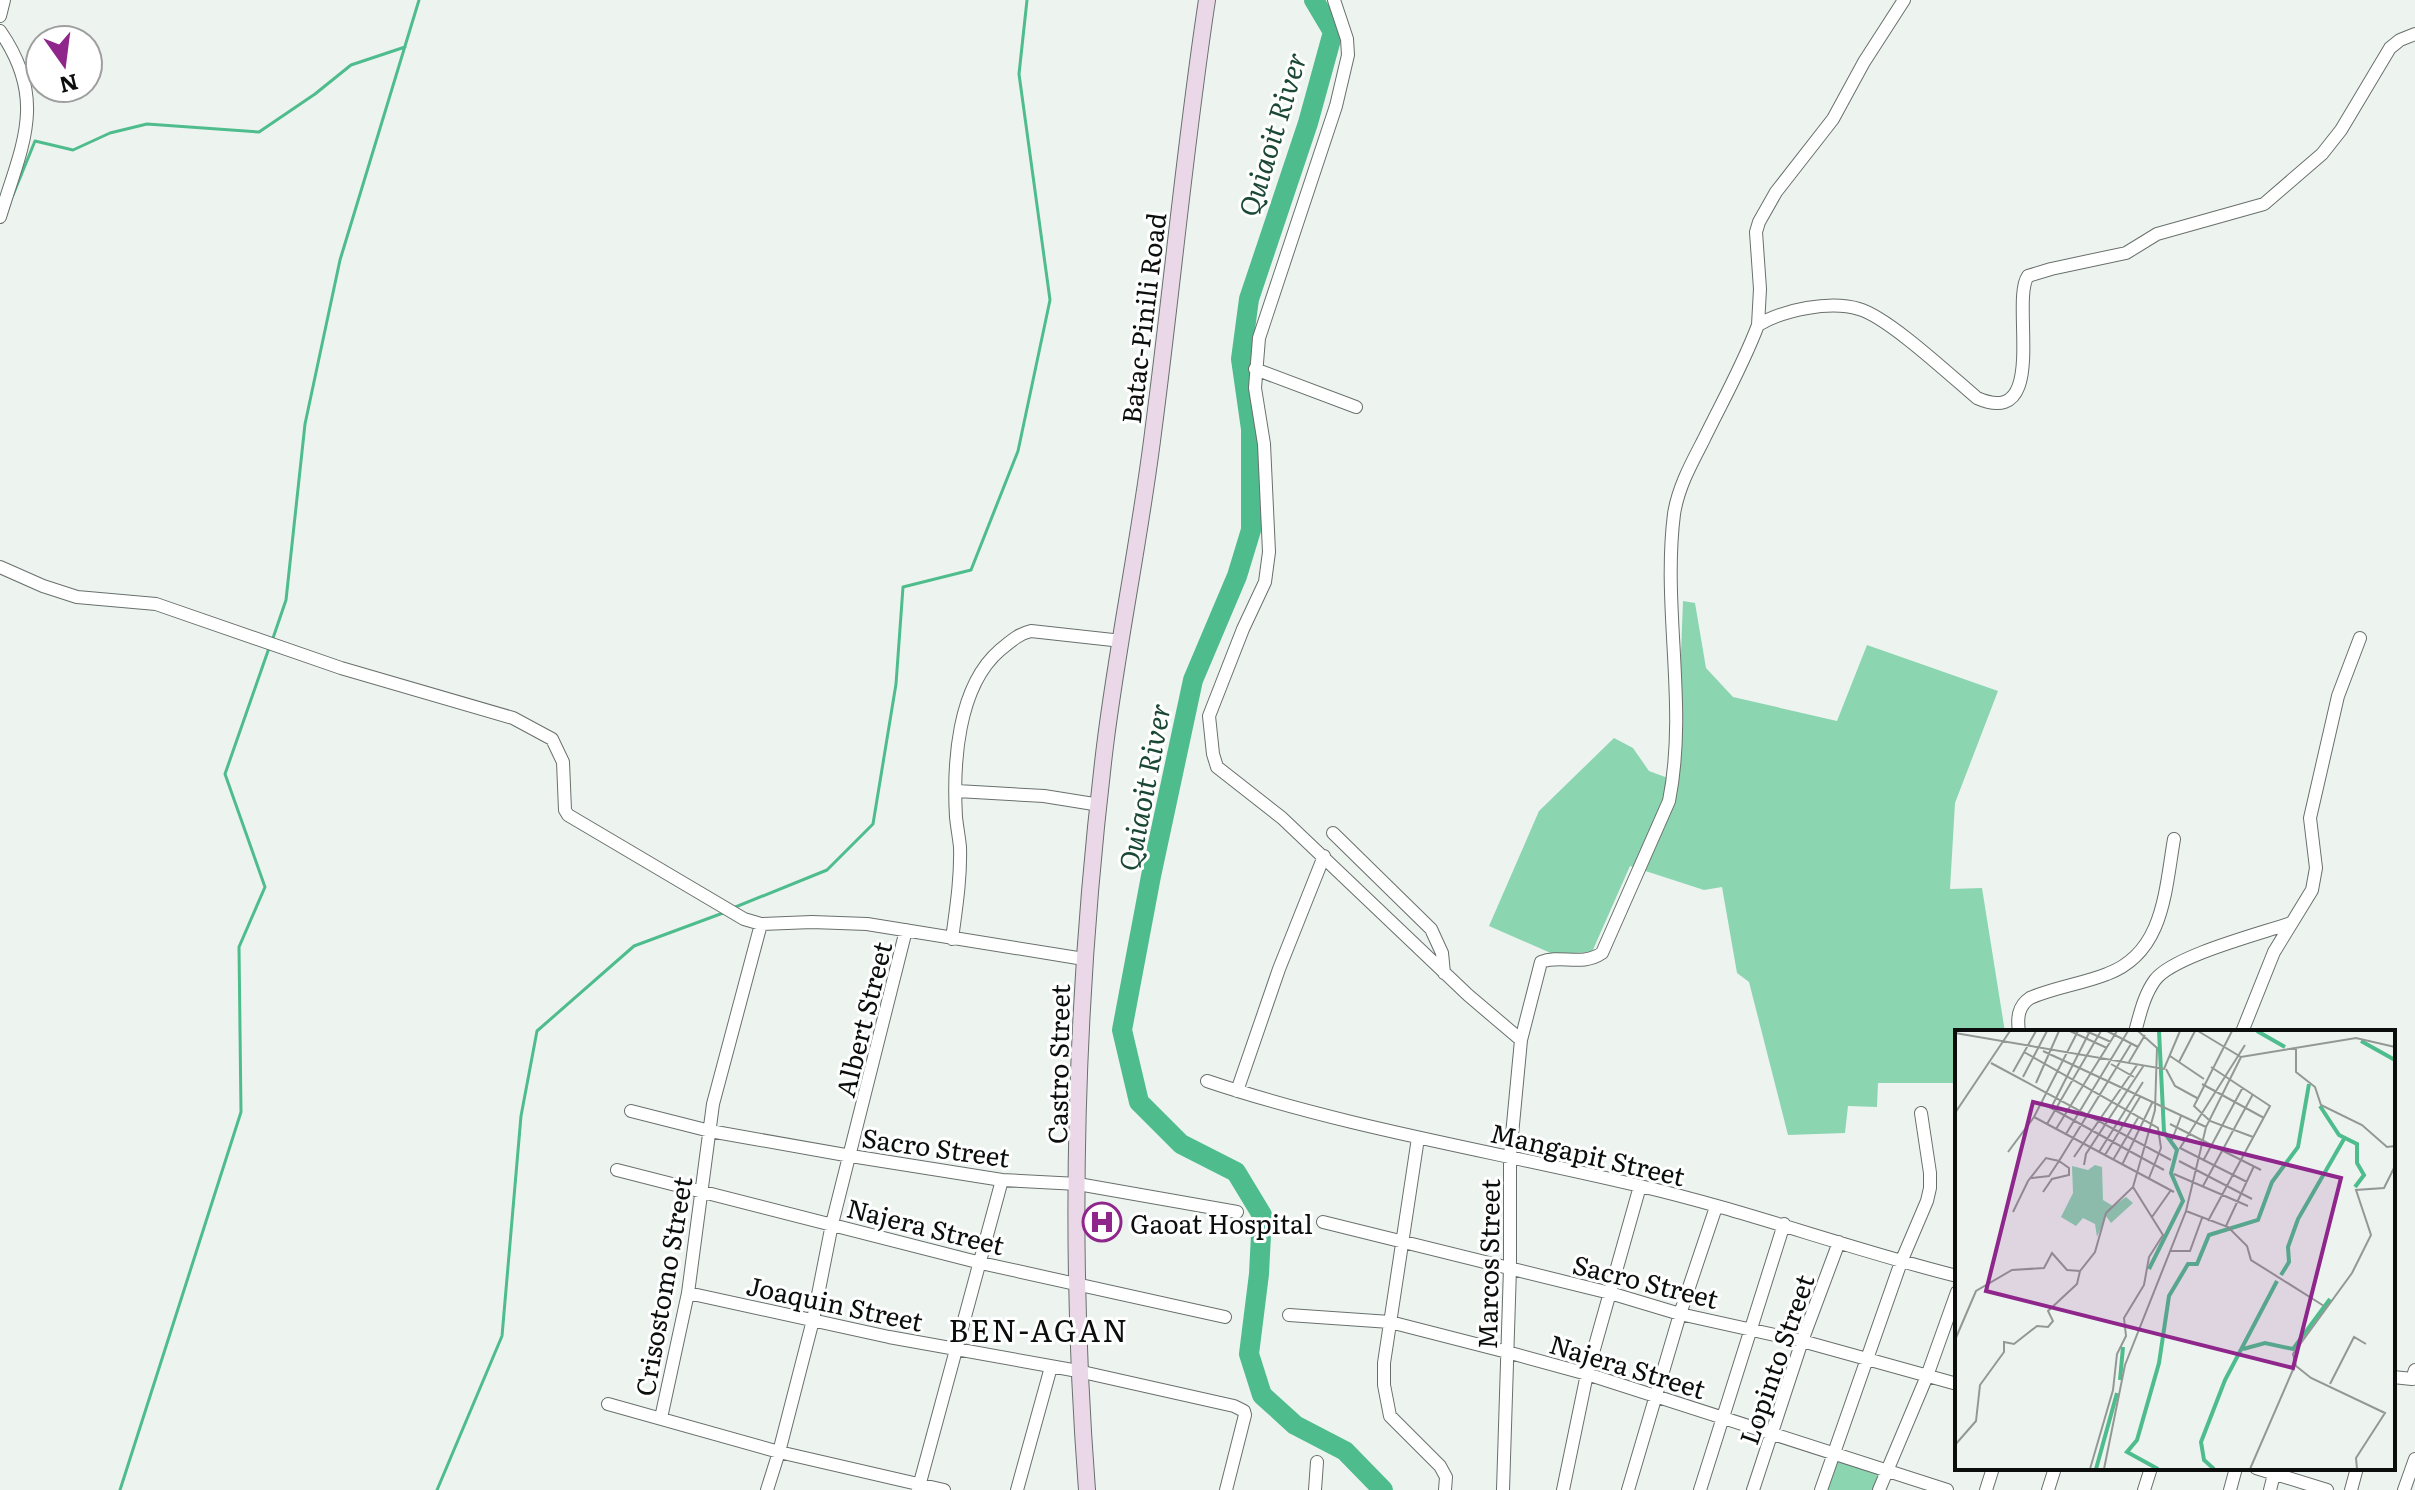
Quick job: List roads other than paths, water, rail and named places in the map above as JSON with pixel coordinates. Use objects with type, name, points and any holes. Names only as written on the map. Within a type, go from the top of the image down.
[{"type":"main road","name":"Batac-Pinili Road","points":[[1122,641],[1153,432],[1192,100],[1207,0]]},
{"type":"main road","name":"Castro Street","points":[[1087,1490],[1075,1283],[1078,1065],[1084,959],[1105,746],[1122,641]]},
{"type":"street","points":[[0,16],[4,0]]},
{"type":"street","points":[[1334,0],[1345,31],[1348,55],[1336,106],[1259,338],[1255,369],[1264,444],[1269,552],[1265,582],[1209,716],[1210,740],[1217,767],[1282,818],[1444,973],[1521,1040]]},
{"type":"street","points":[[1758,325],[1760,289],[1756,232],[1759,222],[1776,192],[1833,119],[1864,62],[1904,0]]},
{"type":"street","points":[[0,31],[24,77],[29,98],[26,131],[0,217]]},
{"type":"street","points":[[1758,325],[1771,317],[1797,310],[1833,306],[1859,309],[1883,322],[1977,398],[2001,403],[2010,399],[2020,379],[2024,352],[2022,293],[2028,276],[2126,253],[2157,234],[2264,204],[2322,154],[2347,121],[2390,48],[2415,34]]},
{"type":"street","name":"Marcos Street","points":[[1503,1490],[1510,1156],[1521,1040],[1541,962],[1547,959],[1578,962],[1602,953],[1669,801],[1677,693],[1670,575],[1674,514],[1689,468],[1758,325]]},
{"type":"street","points":[[1255,369],[1356,407]]},
{"type":"street","points":[[0,567],[77,597],[156,604],[264,643],[513,718],[539,730],[552,739],[563,762],[565,810],[568,815],[734,914],[761,924],[838,922],[1084,959]]},
{"type":"street","points":[[952,939],[960,876],[959,739],[981,671],[991,658],[1019,635],[1031,631],[1122,641]]},
{"type":"street","points":[[2243,1030],[2274,952],[2312,890],[2316,868],[2310,818],[2312,807],[2338,696],[2360,638]]},
{"type":"street","points":[[957,791],[1044,796],[1100,805]]},
{"type":"street","points":[[1333,833],[1431,929],[1442,953],[1444,973]]},
{"type":"street","points":[[2019,1030],[2019,1012],[2023,1002],[2123,968],[2139,955],[2153,936],[2160,918],[2174,839]]},
{"type":"street","points":[[1237,1091],[1279,969],[1324,856]]},
{"type":"street","points":[[2136,1030],[2150,988],[2156,978],[2173,964],[2291,923]]},
{"type":"street","name":"Crisostomo Street","points":[[761,924],[717,1083],[688,1293],[661,1418],[919,1488],[944,1490]]},
{"type":"street","name":"Albert Street","points":[[767,1490],[813,1320],[832,1224],[906,930]]},
{"type":"street","name":"Mangapit Street","points":[[1207,1081],[1418,1138],[1640,1186],[1784,1224],[1901,1262],[1955,1276]]},
{"type":"street","name":"Sacro Street","points":[[631,1111],[710,1131],[851,1156],[1002,1180],[1078,1184],[1237,1212]]},
{"type":"street","points":[[1821,1490],[1901,1262],[1927,1201],[1930,1188],[1921,1113]]},
{"type":"street","points":[[1418,1138],[1384,1363],[1384,1385],[1390,1416],[1440,1466],[1446,1477],[1445,1490]]},
{"type":"street","name":"Najera Street","points":[[617,1170],[981,1263],[1225,1317]]},
{"type":"street","points":[[919,1488],[1002,1180]]},
{"type":"street","points":[[1563,1490],[1587,1374],[1640,1186]]},
{"type":"street","points":[[1628,1490],[1680,1314],[1716,1207]]},
{"type":"street","name":"Sacro Street","points":[[1323,1222],[1610,1293],[1680,1314],[1802,1341],[1955,1383]]},
{"type":"street","points":[[1700,1490],[1784,1224]]},
{"type":"street","name":"Lopinto Street","points":[[1753,1490],[1802,1341],[1839,1242]]},
{"type":"street","name":"Joaquin Street","points":[[688,1293],[1078,1371],[1234,1406],[1244,1411],[1244,1422],[1226,1490]]},
{"type":"street","points":[[1879,1490],[1927,1376],[1955,1298]]},
{"type":"street","name":"Najera Street","points":[[1289,1315],[1390,1322],[1507,1352],[1587,1374],[1947,1490]]},
{"type":"street","points":[[1017,1490],[1051,1367]]},
{"type":"street","points":[[608,1404],[661,1418]]},
{"type":"street","points":[[2404,1490],[2415,1459]]},
{"type":"street","points":[[1315,1490],[1317,1462]]},
{"type":"street","points":[[1986,1490],[1992,1470]]},
{"type":"street","points":[[2048,1490],[2054,1470]]},
{"type":"street","points":[[2144,1490],[2150,1470]]},
{"type":"street","points":[[2230,1490],[2235,1470]]},
{"type":"street","points":[[2262,1470],[2327,1490]]},
{"type":"street","points":[[2351,1490],[2356,1470]]},
{"type":"street","points":[[2270,1490],[2274,1474]]},
{"type":"waterway","points":[[272,641],[286,600],[305,424],[340,260],[419,0]]},
{"type":"waterway","points":[[733,908],[827,870],[873,824],[896,684],[903,587],[971,570],[1018,451],[1050,300],[1019,74],[1027,0]]},
{"type":"waterway","name":"Quiaoit River","points":[[1314,0],[1333,32],[1308,123],[1249,299],[1241,359],[1251,429],[1251,530],[1237,576],[1193,680],[1122,1030],[1139,1102],[1181,1144],[1236,1172],[1262,1215],[1259,1274],[1249,1354],[1262,1395],[1295,1425],[1345,1451],[1383,1490]]},
{"type":"waterway","points":[[13,195],[35,141],[73,150],[110,133],[147,124],[259,132],[351,65],[405,47]]},
{"type":"waterway","points":[[120,1490],[241,1112],[239,947],[265,887],[225,774],[269,648]]},
{"type":"waterway","points":[[437,1490],[502,1336],[521,1116],[537,1031],[634,946],[723,913]]},
{"type":"place","name":"Gaoat Hospital","points":[[1102,1222]]},
{"type":"district","name":"BEN-AGAN","points":[[1039,1329]]}]
